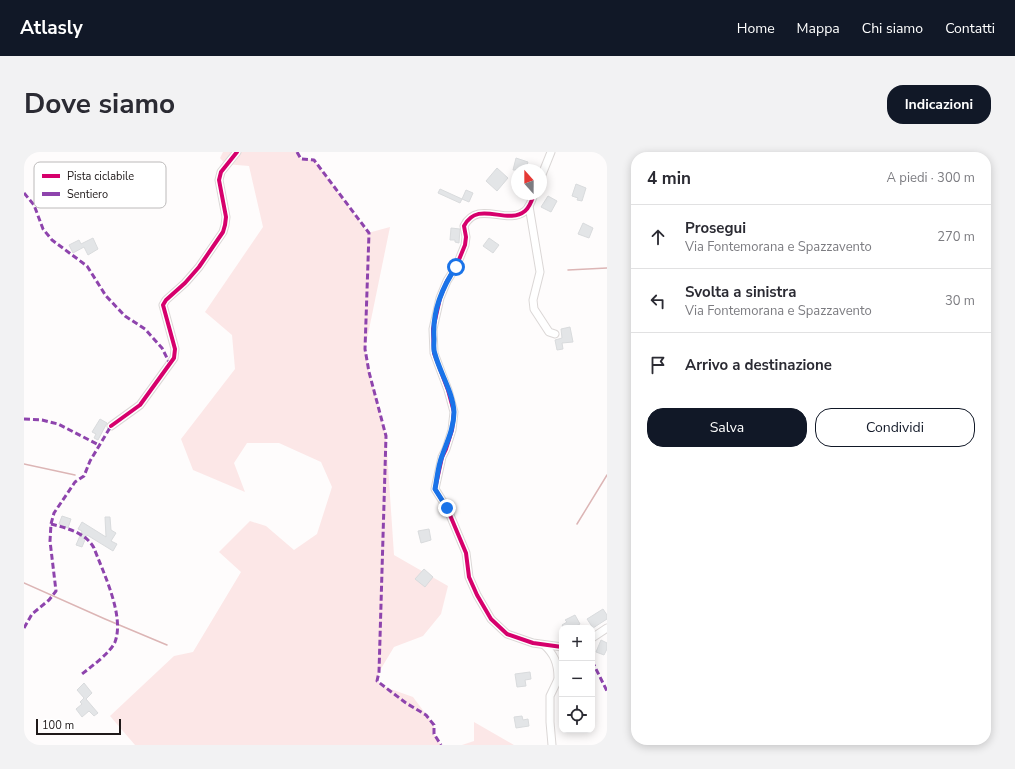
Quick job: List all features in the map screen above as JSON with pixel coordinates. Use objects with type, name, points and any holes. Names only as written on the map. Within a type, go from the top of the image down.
[{"type":"street","points":[[111,426],[140,405],[174,358],[175,349],[163,305],[166,300],[185,283],[199,266],[223,232],[226,217],[219,180],[221,172],[237,152]]},
{"type":"street","points":[[546,164],[551,152]]},
{"type":"street","points":[[532,200],[526,210],[518,215],[507,216],[479,213],[464,226],[466,237],[464,249],[440,298],[433,329],[434,353],[450,395],[454,412],[452,430],[442,457],[435,489],[447,508],[466,553],[469,577],[477,595],[491,619],[507,634],[533,643],[559,647]]},
{"type":"street","points":[[529,206],[540,272],[533,300],[534,309],[549,332],[555,334]]},
{"type":"street","points":[[595,636],[607,628]]},
{"type":"street","points":[[543,645],[551,651],[556,661],[558,678],[550,696],[552,745]]},
{"type":"shaded area","points":[[223,152],[297,152],[301,159],[314,160],[368,233],[390,227],[365,349],[369,372],[386,436],[394,555],[448,586],[441,614],[423,636],[394,647],[379,672],[377,681],[385,687],[413,697],[434,725],[434,734],[441,745],[135,745],[110,716],[174,656],[193,652],[241,572],[219,552],[250,521],[266,526],[294,550],[317,534],[332,487],[321,462],[279,443],[247,443],[234,463],[245,492],[193,470],[181,439],[235,369],[232,335],[205,312],[263,227],[249,166],[225,164],[220,158]]},
{"type":"shaded area","points":[[474,722],[514,745],[462,745],[474,741]]},
{"type":"building","points":[[516,158],[528,162],[527,164],[514,164]]},
{"type":"building","points":[[497,168],[508,178],[497,191],[486,181]]},
{"type":"building","points":[[576,184],[586,188],[582,201],[577,200],[578,198],[572,196]]},
{"type":"building","points":[[440,189],[462,199],[460,203],[438,193]]},
{"type":"building","points":[[466,190],[473,193],[469,202],[462,199]]},
{"type":"building","points":[[548,196],[557,201],[551,212],[541,207],[547,200]]},
{"type":"building","points":[[583,223],[593,228],[589,238],[578,234]]},
{"type":"building","points":[[451,228],[460,229],[459,243],[455,242],[455,240],[450,240]]},
{"type":"building","points":[[93,238],[98,249],[88,255],[84,247],[73,253],[69,245],[79,240],[81,244]]},
{"type":"building","points":[[489,238],[499,245],[493,253],[483,246]]},
{"type":"building","points":[[570,327],[573,342],[562,343],[563,349],[557,350],[555,340],[562,338],[561,329]]},
{"type":"building","points":[[100,419],[107,423],[98,440],[94,438],[96,434],[92,432]]},
{"type":"building","points":[[62,516],[71,519],[68,528],[59,524]]},
{"type":"building","points":[[105,517],[110,517],[111,530],[116,533],[111,541],[117,544],[113,551],[87,535],[82,547],[76,545],[82,531],[78,529],[82,522],[106,537]]},
{"type":"building","points":[[429,529],[431,540],[421,543],[418,531]]},
{"type":"building","points":[[424,569],[433,577],[425,587],[415,579]]},
{"type":"building","points":[[603,609],[607,615],[607,619],[595,627],[595,625],[591,625],[587,619]]},
{"type":"building","points":[[575,615],[580,624],[562,625],[567,622],[565,620]]},
{"type":"building","points":[[601,640],[607,643],[607,649],[604,655],[596,652]]},
{"type":"building","points":[[530,672],[531,679],[525,680],[526,686],[517,687],[515,674]]},
{"type":"building","points":[[84,683],[92,693],[86,699],[98,713],[94,716],[89,711],[82,717],[76,709],[82,704],[80,702],[84,698],[77,690]]},
{"type":"building","points":[[522,716],[523,720],[528,719],[529,726],[516,728],[514,717]]},
{"type":"waterway","points":[[568,270],[607,268]]},
{"type":"waterway","points":[[24,464],[75,475]]},
{"type":"waterway","points":[[577,524],[607,475]]},
{"type":"waterway","points":[[24,583],[167,645]]},
{"type":"marked path","points":[[297,152],[301,159],[314,160],[369,233],[365,349],[369,372],[386,436],[379,672],[377,681],[406,703],[426,715],[434,725],[434,734],[441,745]]},
{"type":"marked path","points":[[24,193],[34,205]]},
{"type":"marked path","points":[[35,208],[43,229],[52,240],[87,266],[106,296],[125,316],[145,329],[162,348],[170,364]]},
{"type":"marked path","points":[[24,419],[42,420],[58,424],[99,445]]},
{"type":"marked path","points":[[24,628],[32,614],[49,600],[56,591],[50,541],[51,524],[54,513],[75,482],[84,476],[90,461],[111,426]]},
{"type":"marked path","points":[[51,524],[76,532],[91,543],[112,594],[115,607],[117,620],[115,642],[105,655],[82,674]]},
{"type":"marked path","points":[[595,667],[607,691]]},
{"type":"cycle path","points":[[111,426],[140,405],[174,358],[175,349],[163,305],[166,300],[185,283],[199,267],[223,232],[226,217],[219,180],[221,172],[237,152]]},
{"type":"cycle path","points":[[532,200],[528,208],[518,215],[477,214],[470,218],[464,226],[466,237],[465,245],[456,267],[447,281],[440,298],[433,329],[434,353],[448,390],[454,412],[452,430],[442,457],[435,489],[447,508],[466,553],[469,577],[477,595],[491,619],[507,634],[533,643],[559,647]]},
{"type":"route","points":[[447,508],[435,489],[442,457],[452,430],[454,412],[452,400],[434,353],[433,329],[437,306],[447,281],[456,267]]}]
